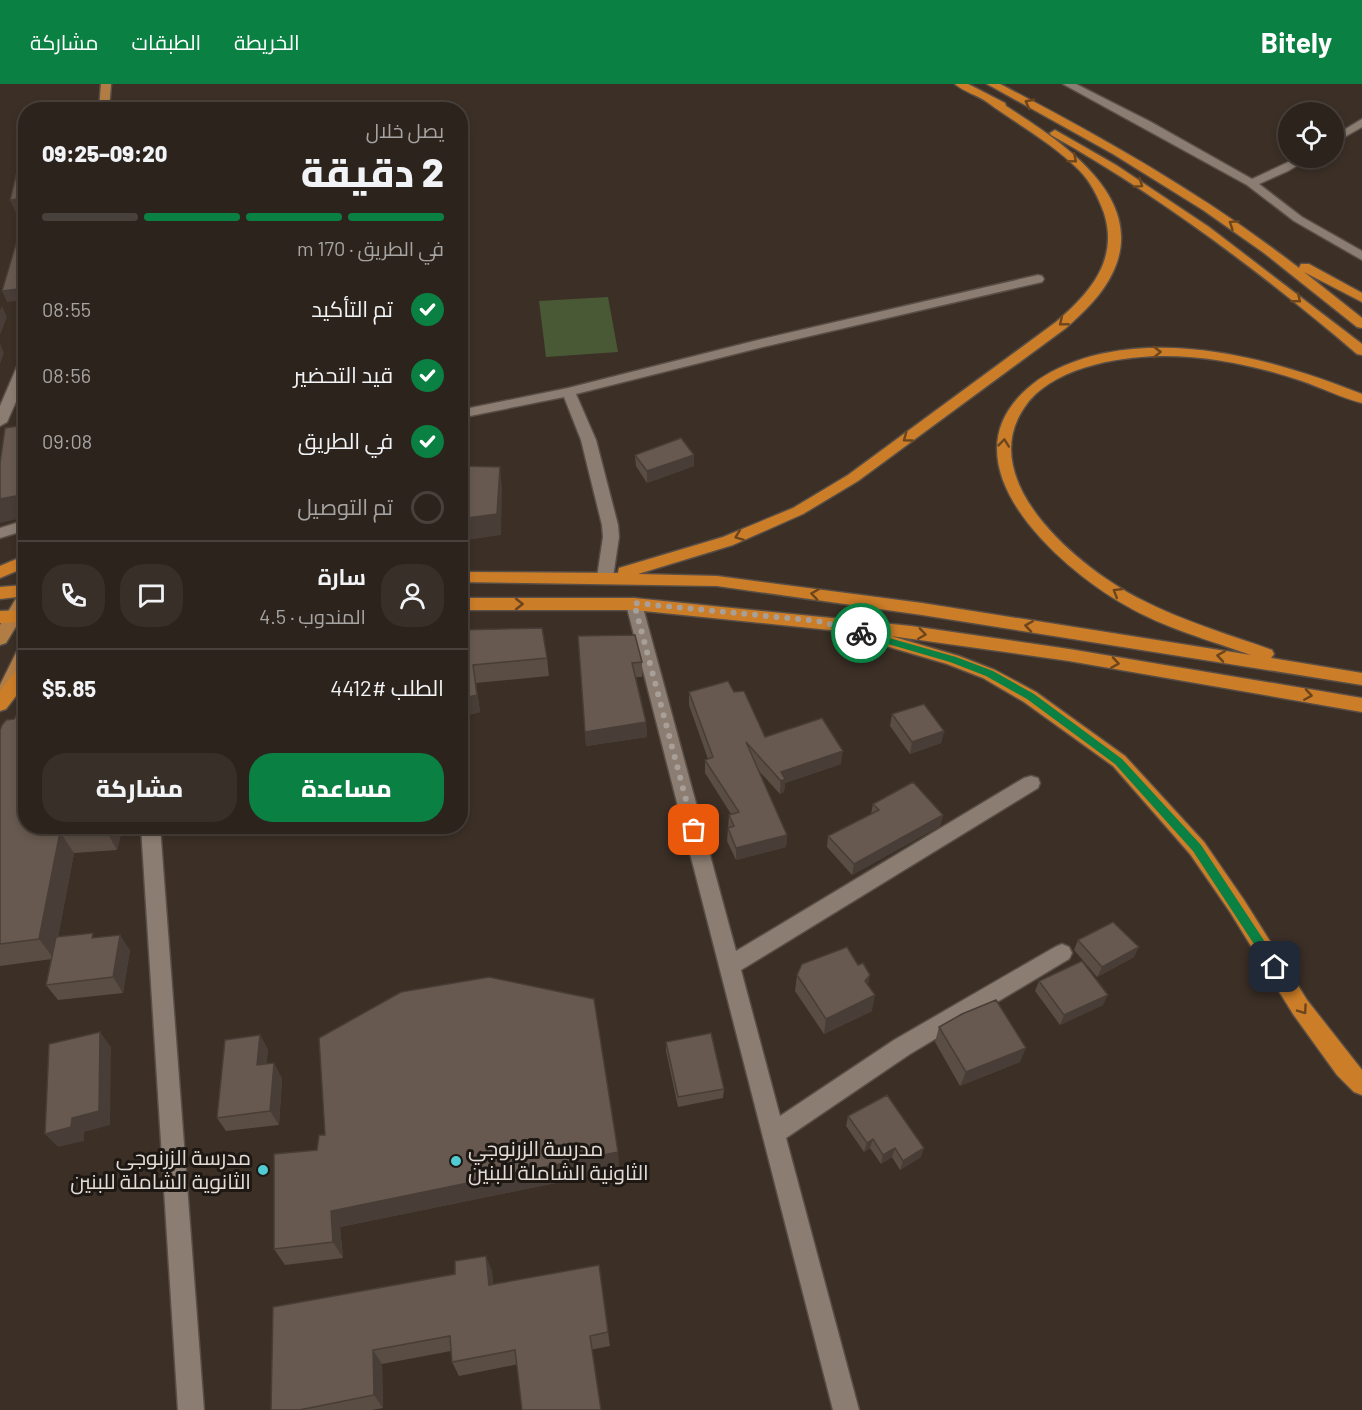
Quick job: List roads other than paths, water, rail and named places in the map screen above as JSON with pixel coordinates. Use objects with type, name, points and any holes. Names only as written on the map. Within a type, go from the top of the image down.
[{"type":"highway","points":[[960,84],[1067,139],[1125,175],[1261,271],[1362,351]]},
{"type":"highway","points":[[992,84],[1141,166],[1260,243],[1362,298]]},
{"type":"highway","points":[[605,577],[728,541],[798,512],[828,494],[1061,325],[1090,298],[1108,271],[1115,243],[1111,215],[1097,186],[1079,163],[1066,152],[991,101]]},
{"type":"highway","points":[[1260,243],[1362,324]]},
{"type":"highway","points":[[1307,669],[1157,613],[1118,593],[1094,577],[1053,541],[1023,504],[1006,468],[1004,439],[1012,413],[1026,396],[1044,381],[1074,366],[1131,353],[1173,352],[1239,361],[1287,372],[1362,399]]},
{"type":"highway","points":[[0,573],[18,564]]},
{"type":"highway","points":[[468,577],[605,577],[717,581],[922,609],[1362,679]]},
{"type":"highway","points":[[0,593],[18,591]]},
{"type":"highway","points":[[468,604],[634,603],[818,621],[1058,654],[1362,705]]},
{"type":"highway","points":[[818,621],[911,646],[989,674],[1040,703],[1119,761],[1197,848],[1237,906],[1300,1007],[1345,1068],[1362,1085]]},
{"type":"highway","points":[[0,704],[18,680]]},
{"type":"main road","points":[[105,102],[106,84]]},
{"type":"main road","points":[[0,639],[13,616]]},
{"type":"main road","points":[[0,704],[18,665]]},
{"type":"street","points":[[1068,84],[1147,124],[1251,183],[1298,219],[1362,256]]},
{"type":"street","points":[[1344,134],[1362,122]]},
{"type":"street","points":[[1251,183],[1286,168]]},
{"type":"street","points":[[468,412],[568,392],[758,344],[1038,279]]},
{"type":"street","points":[[0,422],[18,380]]},
{"type":"street","points":[[568,392],[582,417],[591,441],[610,525],[611,537],[605,577]]},
{"type":"street","points":[[0,533],[18,527]]},
{"type":"street","points":[[634,603],[731,965],[846,1410]]},
{"type":"street","points":[[731,965],[1031,783]]},
{"type":"street","points":[[151,834],[191,1410]]},
{"type":"street","points":[[774,1133],[902,1047],[1062,954]]},
{"type":"place","name":"مدرسة الزرنوجي الثاونية الشاملة للبنين","points":[[456,1161]]},
{"type":"place","name":"مدرسة الزرنوجي الثانوية الشاملة للبنين","points":[[263,1170]]}]
